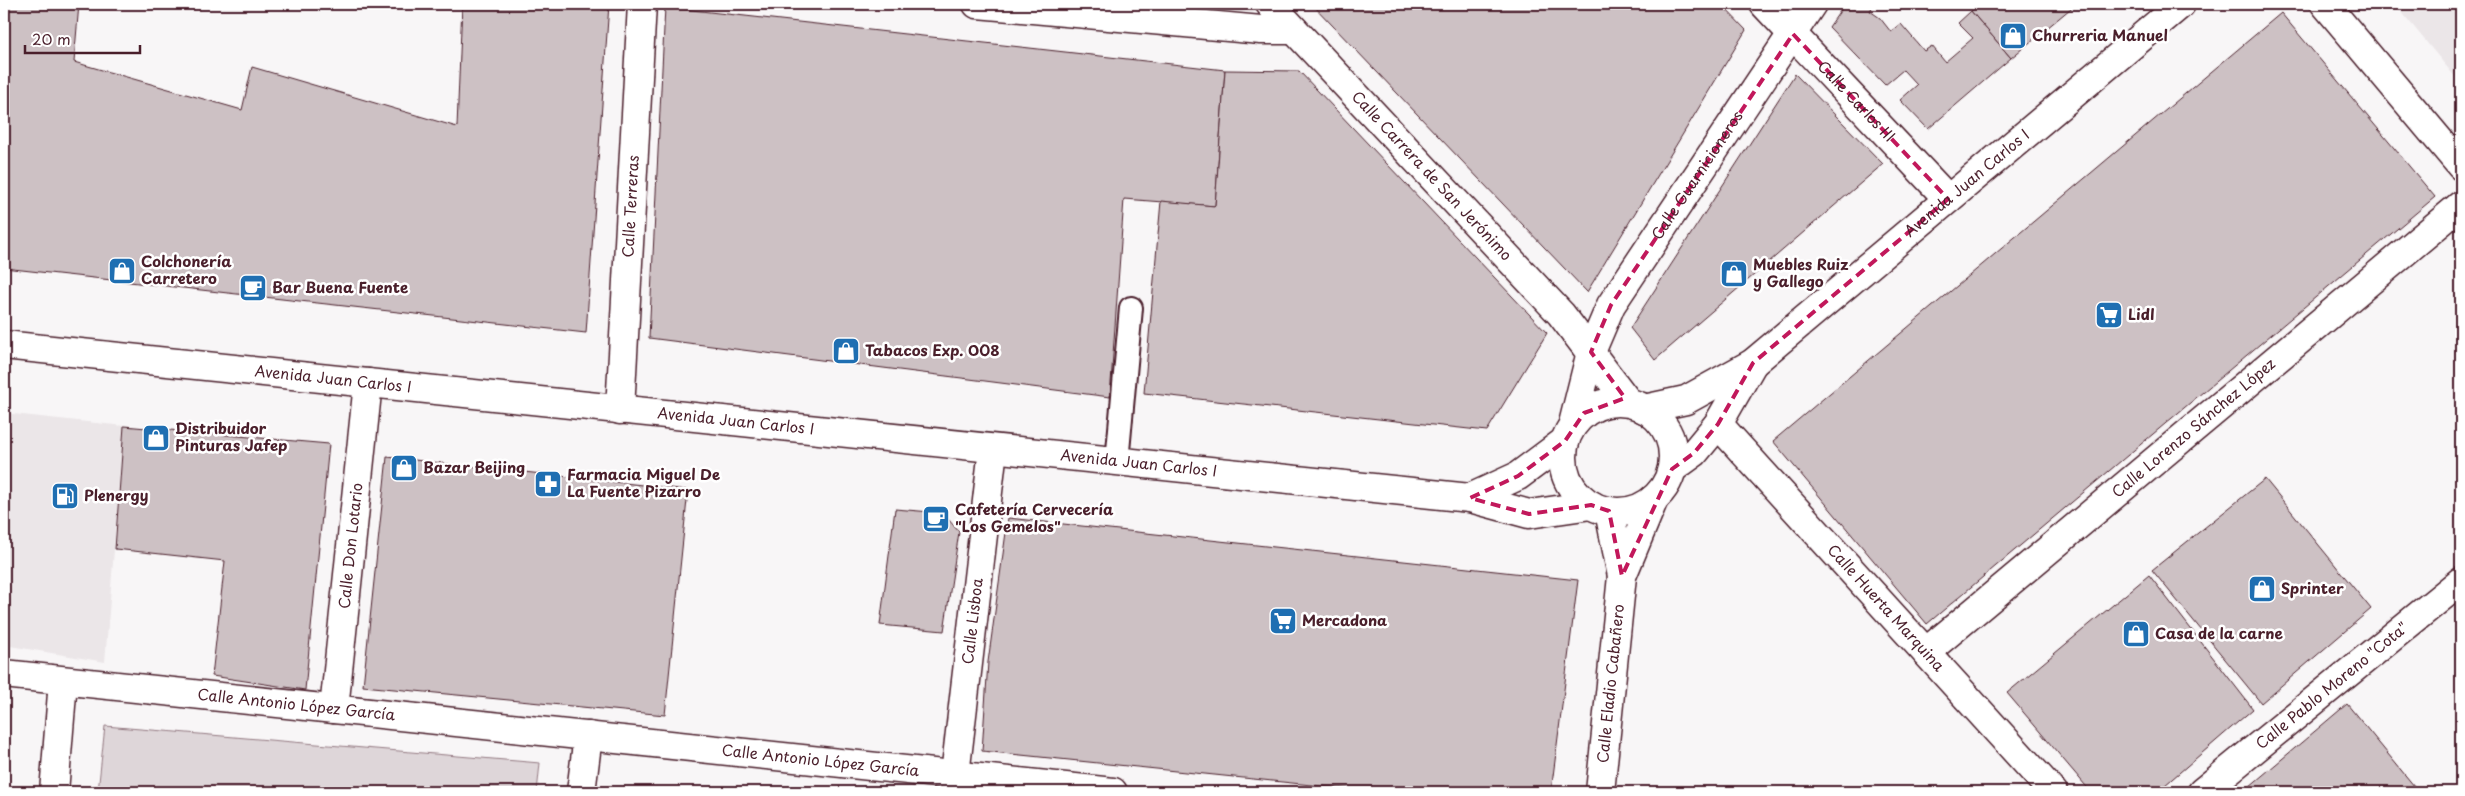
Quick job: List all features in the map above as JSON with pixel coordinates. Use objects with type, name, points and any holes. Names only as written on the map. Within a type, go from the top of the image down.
[{"type":"street","name":"Calle Terreras","points":[[620,410],[642,4]]},
{"type":"street","points":[[977,4],[1261,30],[1294,30]]},
{"type":"street","name":"Calle Carrera de San Jerónimo","points":[[1270,4],[1549,300],[1636,406]]},
{"type":"street","name":"Calle Carlos III","points":[[1764,4],[1948,199]]},
{"type":"street","name":"Calle Guarnicioneros","points":[[1591,352],[1611,305],[1812,4]]},
{"type":"street","name":"Avenida Juan Carlos I","points":[[1636,406],[1686,400],[1753,363],[2181,4]]},
{"type":"street","points":[[2325,4],[2461,166]]},
{"type":"street","name":"Calle Lorenzo Sánchez López","points":[[1926,652],[2461,205]]},
{"type":"street","name":"Avenida Juan Carlos I","points":[[4,346],[1470,498],[1529,514],[1600,508]]},
{"type":"street","points":[[1470,498],[1518,476],[1569,432],[1584,413],[1612,402],[1636,406],[1658,420],[1668,435],[1673,452],[1672,470],[1665,486],[1654,499],[1641,507],[1625,512],[1600,508],[1577,494],[1566,477],[1562,459],[1569,432],[1591,352]]},
{"type":"street","name":"Avenida Juan Carlos I","points":[[1672,470],[1694,454],[1718,424],[1753,363]]},
{"type":"street","name":"Calle Don Lotario","points":[[334,709],[368,383]]},
{"type":"street","name":"Calle Huerta Marquina","points":[[1718,424],[2053,792]]},
{"type":"street","name":"Calle Lisboa","points":[[954,784],[993,449]]},
{"type":"street","name":"Calle Eladio Cabañero","points":[[1600,792],[1622,576],[1654,499]]},
{"type":"street","name":"Calle Eladio Cabañero","points":[[1600,508],[1622,576]]},
{"type":"street","name":"Calle Pablo Moreno \"Cota\"","points":[[2202,792],[2461,581]]},
{"type":"street","name":"Calle Antonio López García","points":[[4,674],[588,736],[954,784],[1114,792]]},
{"type":"street","points":[[54,792],[63,681]]},
{"type":"street","points":[[581,792],[588,736]]},
{"type":"lane","points":[[1117,462],[1131,308]]},
{"type":"highlighted area","points":[[1793,34],[1948,199],[1753,363],[1718,424],[1694,453],[1672,469],[1622,576],[1609,511],[1591,505],[1529,514],[1470,498],[1518,476],[1565,441],[1584,413],[1625,398],[1591,352],[1611,305]]},
{"type":"shaded area","points":[[2395,4],[2461,4],[2461,84]]},
{"type":"shaded area","points":[[4,413],[124,426],[105,662],[4,645]]},
{"type":"shaded area","points":[[105,726],[540,763],[537,792],[98,792]]},
{"type":"building","points":[[4,4],[79,4],[74,62],[242,110],[252,67],[457,127],[462,4],[609,4],[586,333],[4,268]]},
{"type":"building","points":[[1171,4],[1218,4],[1215,8]]},
{"type":"building","points":[[1312,4],[1721,4],[1746,30],[1587,292]]},
{"type":"building","points":[[1845,4],[1874,4],[1870,11],[1880,18],[1891,32],[1901,24],[1924,51],[1932,46],[1945,62],[1973,38],[1958,23],[1971,11],[2011,58],[1928,129],[1900,100],[1917,85],[1903,70],[1885,85],[1829,27]]},
{"type":"building","points":[[1980,4],[2076,4],[2011,58],[1971,11]]},
{"type":"building","points":[[665,7],[1225,70],[1215,206],[1124,199],[1110,397],[649,338]]},
{"type":"building","name":"Lidl","points":[[2281,13],[2435,197],[1927,624],[1773,441]]},
{"type":"building","points":[[1225,70],[1299,71],[1547,333],[1487,431],[1144,393],[1161,201],[1215,206]]},
{"type":"building","points":[[1795,74],[1883,164],[1655,360],[1630,328]]},
{"type":"building","points":[[124,426],[329,444],[305,690],[212,676],[225,561],[115,549]]},
{"type":"building","points":[[387,457],[688,490],[665,715],[363,686]]},
{"type":"building","name":"Sprinter","points":[[2265,479],[2371,609],[2261,703],[2152,570]]},
{"type":"building","points":[[895,509],[943,513],[959,532],[944,631],[880,625]]},
{"type":"building","name":"Mercadona","points":[[1008,518],[1578,580],[1551,792],[1379,792],[982,751],[988,662]]},
{"type":"building","name":"Casa de la carne","points":[[2149,575],[2253,709],[2157,792],[2091,792],[2007,693]]},
{"type":"building","points":[[2347,704],[2419,792],[2243,792]]},
{"type":"place","name":"Churreria Manuel","points":[[2013,36]]},
{"type":"place","name":"Colchonería Carretero","points":[[122,271]]},
{"type":"place","name":"Muebles Ruiz y Gallego","points":[[1734,274]]},
{"type":"place","name":"Bar Buena Fuente","points":[[253,288]]},
{"type":"place","name":"Lidl","points":[[2109,315]]},
{"type":"place","name":"Tabacos Exp. 008","points":[[846,351]]},
{"type":"place","name":"Distribuidor Pinturas Jafep","points":[[156,438]]},
{"type":"place","name":"Bazar Beijing","points":[[404,468]]},
{"type":"place","name":"Farmacia Miguel De La Fuente Pizarro","points":[[548,484]]},
{"type":"place","name":"Plenergy","points":[[65,496]]},
{"type":"place","name":"Cafetería Cervecería \"Los Gemelos\"","points":[[936,519]]},
{"type":"place","name":"Sprinter","points":[[2262,589]]},
{"type":"place","name":"Mercadona","points":[[1283,621]]},
{"type":"place","name":"Casa de la carne","points":[[2136,634]]}]
